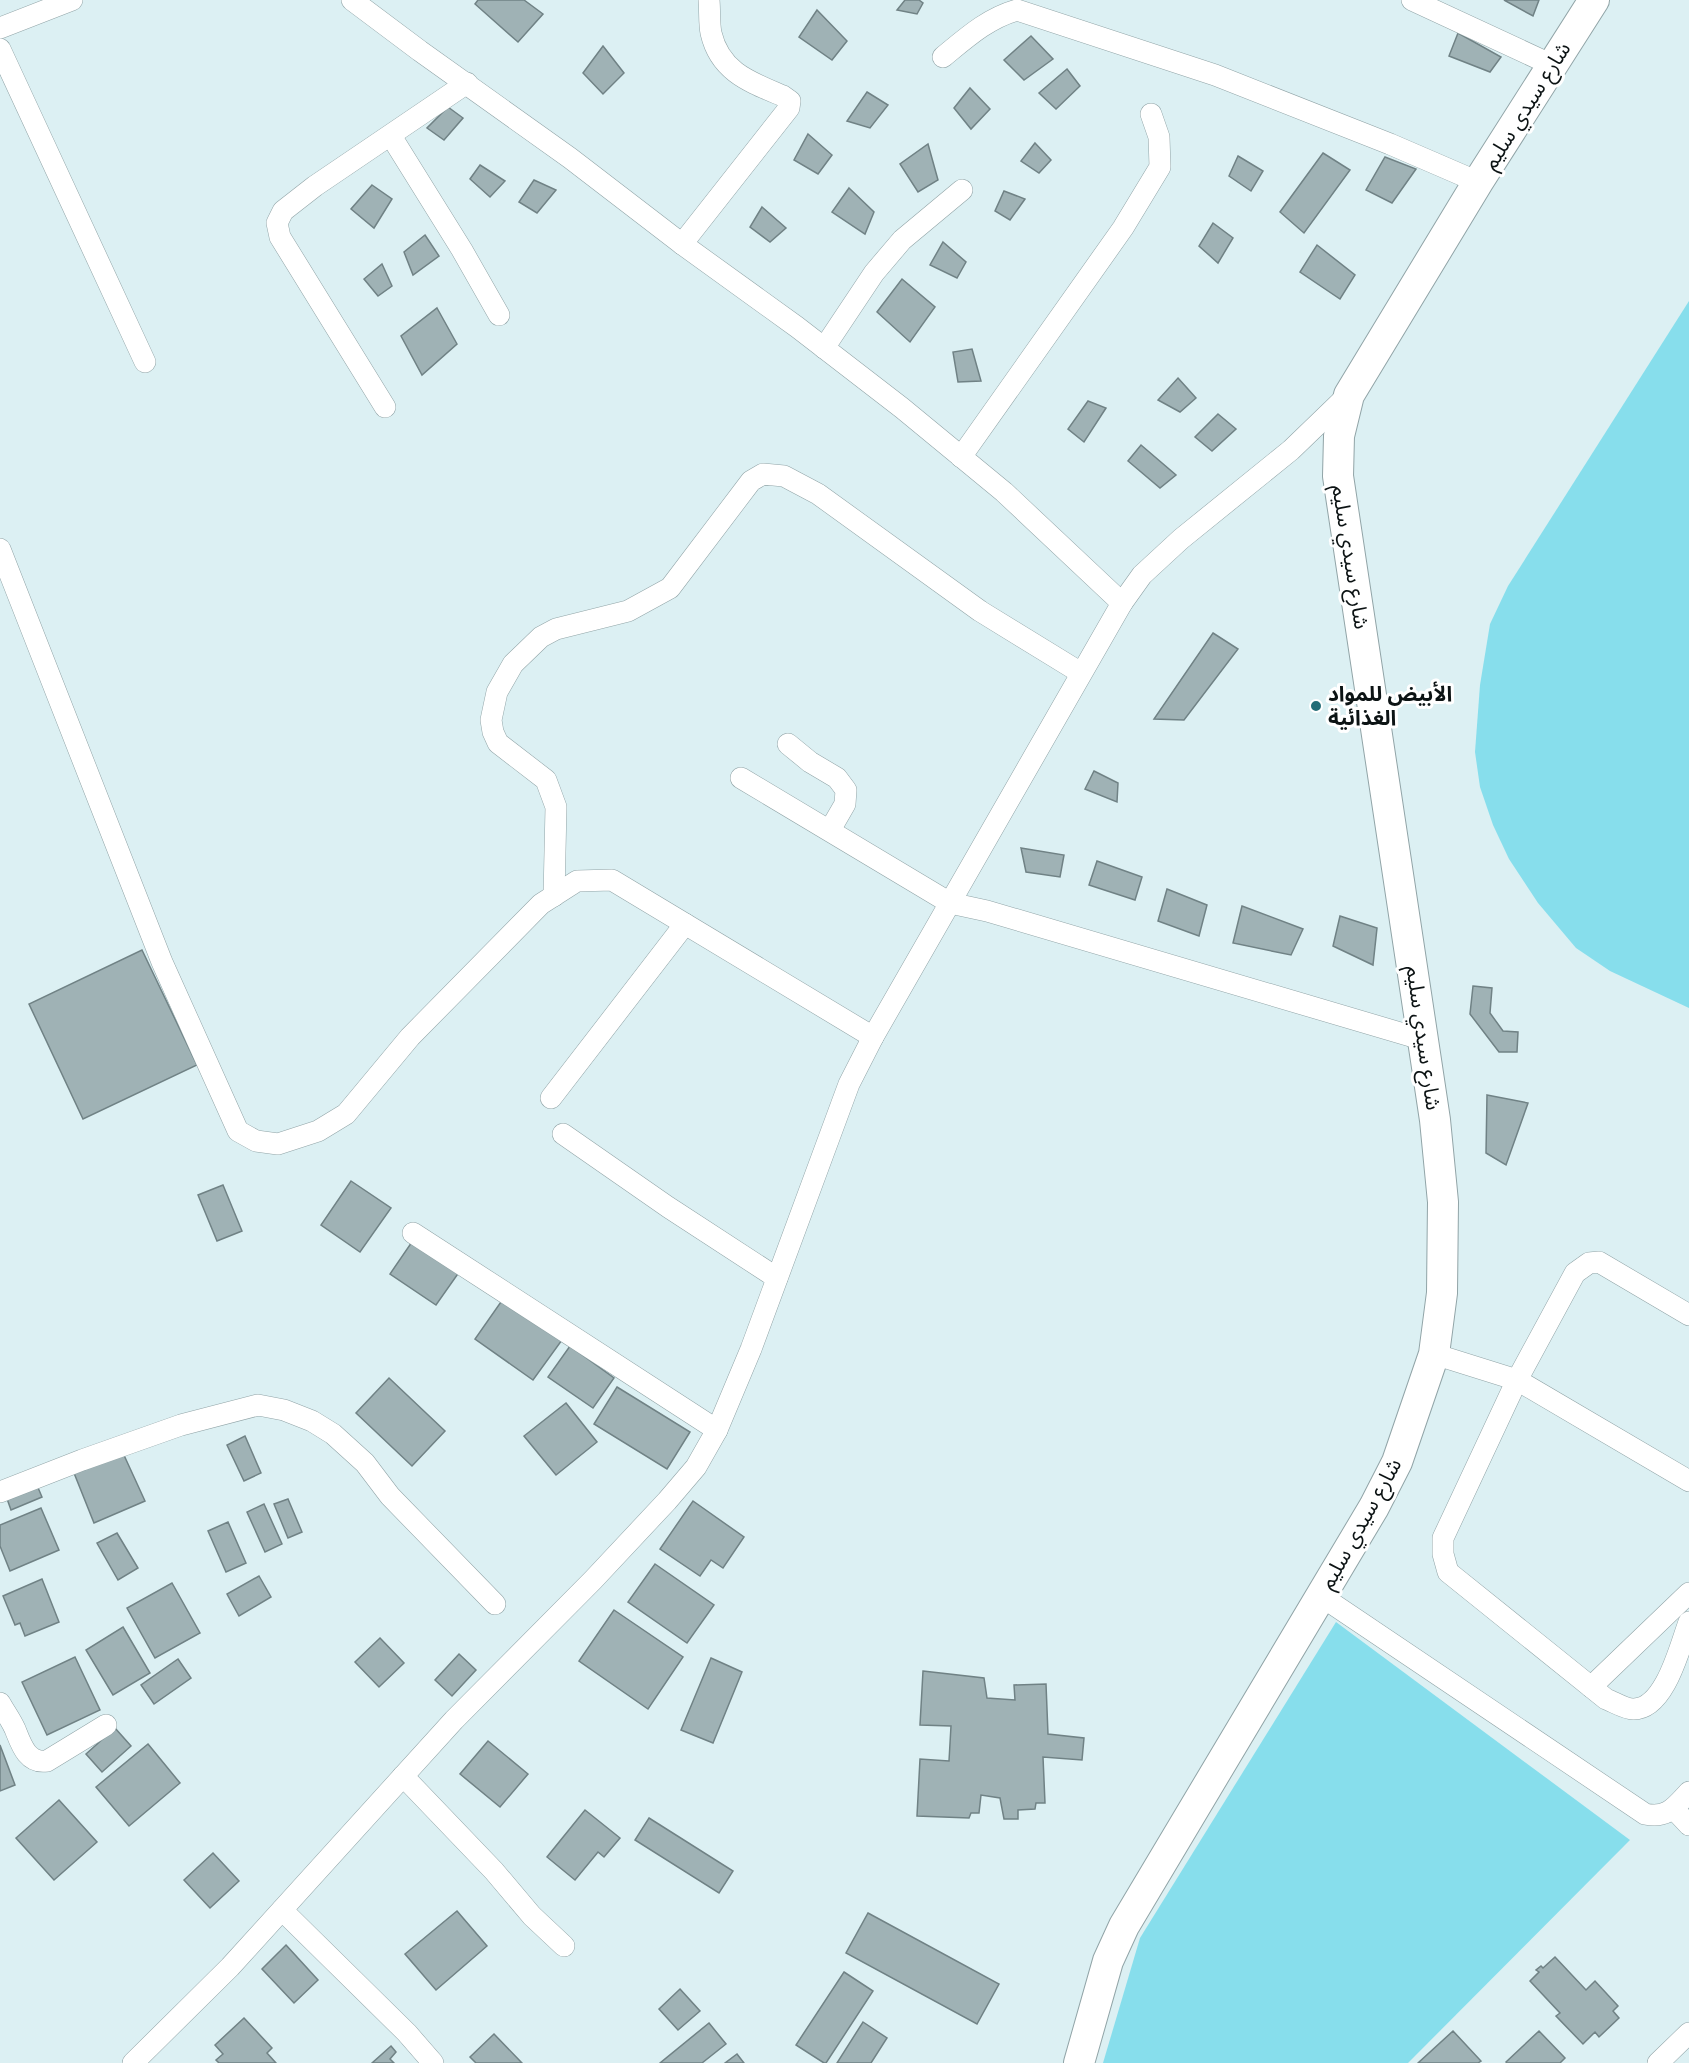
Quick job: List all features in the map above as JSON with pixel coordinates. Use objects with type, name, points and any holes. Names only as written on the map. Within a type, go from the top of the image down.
[{"type":"main road","name":"شارع سيدي سليم","points":[[1078,2063],[1108,1961],[1124,1926],[1374,1507],[1397,1462],[1434,1354],[1442,1293],[1443,1202],[1435,1120],[1338,476],[1339,435],[1349,395],[1478,182],[1594,0]]},
{"type":"street","points":[[0,28],[72,0]]},
{"type":"street","points":[[352,0],[570,158],[824,348],[1004,492],[1122,603]]},
{"type":"street","points":[[682,244],[789,108],[790,101],[734,73],[722,61],[711,34],[709,0]]},
{"type":"street","points":[[1416,1],[1551,65]]},
{"type":"street","points":[[943,57],[1001,14],[1017,10],[1215,75],[1390,144],[1478,182]]},
{"type":"street","points":[[0,49],[145,362]]},
{"type":"street","points":[[385,407],[280,237],[277,223],[283,211],[315,186],[467,84]]},
{"type":"street","points":[[962,457],[1123,228],[1160,167],[1159,137],[1151,114]]},
{"type":"street","points":[[391,136],[462,250],[499,315]]},
{"type":"street","points":[[824,348],[874,273],[902,240],[962,190]]},
{"type":"street","points":[[133,2063],[230,1967],[454,1720],[593,1580],[696,1467],[717,1430],[751,1349],[849,1084],[873,1037],[1122,603],[1142,575],[1181,539],[1291,450],[1349,395]]},
{"type":"street","points":[[554,896],[556,807],[546,780],[498,743],[491,720],[497,692],[513,664],[541,637],[556,629],[628,611],[670,588],[751,481],[763,474],[784,476],[818,494],[980,611],[1082,673]]},
{"type":"street","points":[[0,549],[162,962],[238,1131],[256,1141],[278,1144],[318,1131],[346,1114],[410,1037],[542,904],[577,881],[612,880],[873,1037]]},
{"type":"street","points":[[788,744],[810,762],[837,778],[846,790],[845,804],[830,831]]},
{"type":"street","points":[[741,778],[950,903],[987,911],[1424,1040]]},
{"type":"street","points":[[551,1098],[685,924]]},
{"type":"street","points":[[562,1134],[668,1208],[777,1278]]},
{"type":"street","points":[[413,1233],[717,1430]]},
{"type":"street","points":[[1689,1315],[1599,1262],[1589,1263],[1575,1273],[1517,1380],[1443,1538],[1443,1554],[1448,1572],[1606,1699],[1632,1710],[1646,1707],[1664,1688],[1689,1622]]},
{"type":"street","points":[[1434,1354],[1517,1380],[1689,1480]]},
{"type":"street","points":[[0,1492],[181,1425],[258,1405],[284,1410],[312,1421],[333,1434],[365,1463],[390,1496],[495,1604]]},
{"type":"street","points":[[1591,1687],[1689,1593]]},
{"type":"street","points":[[1321,1596],[1645,1814],[1657,1817],[1674,1809],[1689,1792]]},
{"type":"street","points":[[0,1703],[23,1749],[29,1756],[42,1762],[106,1725]]},
{"type":"street","points":[[403,1776],[494,1871],[532,1916],[564,1946]]},
{"type":"street","points":[[1674,1809],[1689,1825]]},
{"type":"street","points":[[282,1910],[407,2033],[433,2063]]},
{"type":"street","points":[[1658,2063],[1689,2033]]},
{"type":"shaded area","points":[[1689,301],[1689,1008],[1610,971],[1576,948],[1538,903],[1509,859],[1493,825],[1480,787],[1475,752],[1480,685],[1490,624],[1508,586]]},
{"type":"shaded area","points":[[1336,1622],[1630,1840],[1408,2063],[1103,2063],[1140,1938]]},
{"type":"building","points":[[478,0],[524,0],[543,14],[518,42],[475,4]]},
{"type":"building","points":[[905,0],[919,0],[923,3],[917,14],[897,10]]},
{"type":"building","points":[[1504,0],[1539,0],[1533,16]]},
{"type":"building","points":[[817,10],[847,41],[832,60],[799,37]]},
{"type":"building","points":[[1458,33],[1501,57],[1490,72],[1449,56]]},
{"type":"building","points":[[1031,36],[1053,59],[1024,80],[1004,60]]},
{"type":"building","points":[[603,46],[624,73],[603,94],[583,73]]},
{"type":"building","points":[[1067,69],[1080,86],[1056,109],[1039,93]]},
{"type":"building","points":[[970,88],[990,109],[971,129],[954,108]]},
{"type":"building","points":[[867,92],[888,105],[870,128],[847,121]]},
{"type":"building","points":[[448,107],[463,118],[444,140],[427,128]]},
{"type":"building","points":[[808,134],[832,155],[818,174],[794,160]]},
{"type":"building","points":[[1035,143],[1051,160],[1039,173],[1021,161]]},
{"type":"building","points":[[928,144],[938,180],[918,192],[900,164]]},
{"type":"building","points":[[1323,153],[1350,170],[1304,233],[1280,212]]},
{"type":"building","points":[[1238,156],[1263,171],[1251,191],[1229,176]]},
{"type":"building","points":[[1385,157],[1416,169],[1392,203],[1366,190]]},
{"type":"building","points":[[480,165],[505,181],[490,197],[470,179]]},
{"type":"building","points":[[534,180],[556,190],[537,213],[519,202]]},
{"type":"building","points":[[372,185],[392,199],[374,228],[351,209]]},
{"type":"building","points":[[849,188],[874,212],[865,234],[832,212]]},
{"type":"building","points":[[1004,191],[1025,199],[1010,220],[995,211]]},
{"type":"building","points":[[762,207],[786,228],[770,242],[750,227]]},
{"type":"building","points":[[1213,223],[1233,238],[1218,263],[1199,246]]},
{"type":"building","points":[[425,235],[439,256],[413,275],[404,252]]},
{"type":"building","points":[[943,242],[966,262],[957,278],[930,265]]},
{"type":"building","points":[[1317,245],[1355,275],[1340,299],[1300,272]]},
{"type":"building","points":[[382,264],[392,286],[378,296],[364,279]]},
{"type":"building","points":[[902,279],[935,307],[910,342],[877,312]]},
{"type":"building","points":[[437,308],[457,344],[422,375],[401,336]]},
{"type":"building","points":[[972,349],[981,381],[958,382],[953,352]]},
{"type":"building","points":[[1178,378],[1196,398],[1180,412],[1158,400]]},
{"type":"building","points":[[1088,401],[1106,408],[1084,442],[1068,429]]},
{"type":"building","points":[[1218,414],[1236,429],[1212,451],[1195,437]]},
{"type":"building","points":[[1141,445],[1176,475],[1160,488],[1128,461]]},
{"type":"building","points":[[1213,633],[1238,649],[1184,720],[1154,719]]},
{"type":"building","points":[[1094,771],[1118,783],[1117,802],[1085,789]]},
{"type":"building","points":[[1021,848],[1064,855],[1060,877],[1026,872]]},
{"type":"building","points":[[1097,861],[1142,877],[1135,900],[1089,885]]},
{"type":"building","points":[[1167,889],[1207,905],[1199,936],[1158,921]]},
{"type":"building","points":[[1242,906],[1303,929],[1291,955],[1233,943]]},
{"type":"building","points":[[1340,916],[1377,928],[1373,965],[1333,946]]},
{"type":"building","points":[[142,950],[197,1065],[83,1119],[29,1004]]},
{"type":"building","points":[[1473,986],[1492,988],[1490,1013],[1503,1031],[1518,1032],[1517,1052],[1499,1052],[1470,1014]]},
{"type":"building","points":[[1487,1095],[1528,1103],[1506,1165],[1486,1153]]},
{"type":"building","points":[[351,1181],[391,1208],[360,1252],[321,1225]]},
{"type":"building","points":[[223,1185],[242,1231],[217,1241],[198,1195]]},
{"type":"building","points":[[416,1236],[462,1268],[436,1305],[390,1274]]},
{"type":"building","points":[[503,1299],[562,1340],[533,1380],[475,1339]]},
{"type":"building","points":[[570,1346],[614,1378],[593,1408],[548,1377]]},
{"type":"building","points":[[389,1378],[445,1431],[412,1466],[356,1413]]},
{"type":"building","points":[[617,1387],[690,1432],[667,1469],[594,1424]]},
{"type":"building","points":[[566,1403],[597,1442],[556,1475],[524,1436]]},
{"type":"building","points":[[245,1436],[261,1473],[244,1481],[227,1445]]},
{"type":"building","points":[[123,1453],[145,1501],[94,1523],[72,1468]]},
{"type":"building","points":[[36,1483],[42,1497],[11,1510],[6,1496]]},
{"type":"building","points":[[288,1499],[302,1532],[288,1538],[274,1504]]},
{"type":"building","points":[[693,1501],[744,1537],[723,1568],[711,1560],[700,1576],[660,1549]]},
{"type":"building","points":[[264,1504],[282,1544],[265,1552],[247,1512]]},
{"type":"building","points":[[41,1508],[59,1550],[10,1571],[0,1546],[0,1525]]},
{"type":"building","points":[[228,1522],[246,1563],[226,1572],[208,1531]]},
{"type":"building","points":[[117,1533],[138,1568],[118,1580],[97,1543]]},
{"type":"building","points":[[655,1564],[714,1605],[687,1643],[628,1602]]},
{"type":"building","points":[[259,1576],[271,1597],[239,1616],[227,1594]]},
{"type":"building","points":[[42,1579],[59,1622],[25,1636],[20,1623],[15,1625],[3,1596]]},
{"type":"building","points":[[172,1583],[200,1633],[155,1658],[127,1608]]},
{"type":"building","points":[[614,1610],[683,1657],[648,1709],[579,1661]]},
{"type":"building","points":[[123,1627],[150,1673],[113,1695],[86,1650]]},
{"type":"building","points":[[380,1638],[404,1663],[379,1687],[355,1662]]},
{"type":"building","points":[[459,1654],[476,1670],[452,1696],[435,1680]]},
{"type":"building","points":[[75,1657],[100,1710],[47,1735],[22,1682]]},
{"type":"building","points":[[711,1658],[742,1672],[713,1743],[681,1730]]},
{"type":"building","points":[[178,1659],[191,1678],[154,1704],[141,1685]]},
{"type":"building","points":[[923,1671],[984,1678],[987,1698],[1015,1700],[1014,1685],[1046,1684],[1048,1734],[1084,1738],[1082,1760],[1043,1757],[1045,1803],[1036,1803],[1035,1809],[1018,1810],[1018,1819],[1004,1819],[1000,1798],[981,1795],[979,1813],[971,1813],[969,1818],[917,1816],[920,1759],[949,1761],[951,1726],[920,1725]]},
{"type":"building","points":[[115,1728],[131,1746],[102,1772],[86,1754]]},
{"type":"building","points":[[488,1741],[528,1774],[500,1807],[460,1774]]},
{"type":"building","points":[[148,1744],[180,1783],[129,1826],[96,1787]]},
{"type":"building","points":[[0,1745],[15,1785],[0,1791]]},
{"type":"building","points":[[59,1800],[97,1842],[54,1880],[16,1838]]},
{"type":"building","points":[[585,1810],[620,1838],[604,1857],[598,1852],[575,1880],[547,1857]]},
{"type":"building","points":[[649,1818],[733,1871],[719,1893],[635,1840]]},
{"type":"building","points":[[213,1853],[239,1881],[210,1908],[184,1880]]},
{"type":"building","points":[[457,1911],[487,1946],[436,1990],[405,1954]]},
{"type":"building","points":[[868,1913],[999,1984],[977,2024],[846,1953]]},
{"type":"building","points":[[286,1945],[318,1980],[294,2003],[262,1969]]},
{"type":"building","points":[[1555,1957],[1586,1990],[1595,1981],[1618,2006],[1613,2011],[1619,2018],[1599,2037],[1595,2032],[1583,2044],[1556,2016],[1560,2013],[1530,1981],[1539,1972],[1536,1970],[1541,1966],[1543,1968]]},
{"type":"building","points":[[844,1972],[873,1991],[824,2063],[796,2045]]},
{"type":"building","points":[[680,1989],[700,2011],[678,2030],[659,2009]]},
{"type":"building","points":[[244,2018],[272,2048],[267,2053],[276,2063],[219,2063],[216,2060],[223,2054],[215,2045]]},
{"type":"building","points":[[863,2022],[887,2038],[871,2063],[837,2063]]},
{"type":"building","points":[[709,2023],[726,2044],[702,2063],[660,2063]]},
{"type":"building","points":[[1453,2031],[1481,2061],[1478,2063],[1418,2063]]},
{"type":"building","points":[[1539,2031],[1565,2058],[1560,2063],[1506,2062]]},
{"type":"building","points":[[494,2034],[522,2063],[476,2063],[470,2057]]},
{"type":"building","points":[[391,2046],[396,2052],[390,2059],[394,2063],[372,2063]]},
{"type":"building","points":[[737,2054],[744,2063],[725,2063]]},
{"type":"place","name":"الأبيض للمواد الغذائية","points":[[1316,706]]}]
